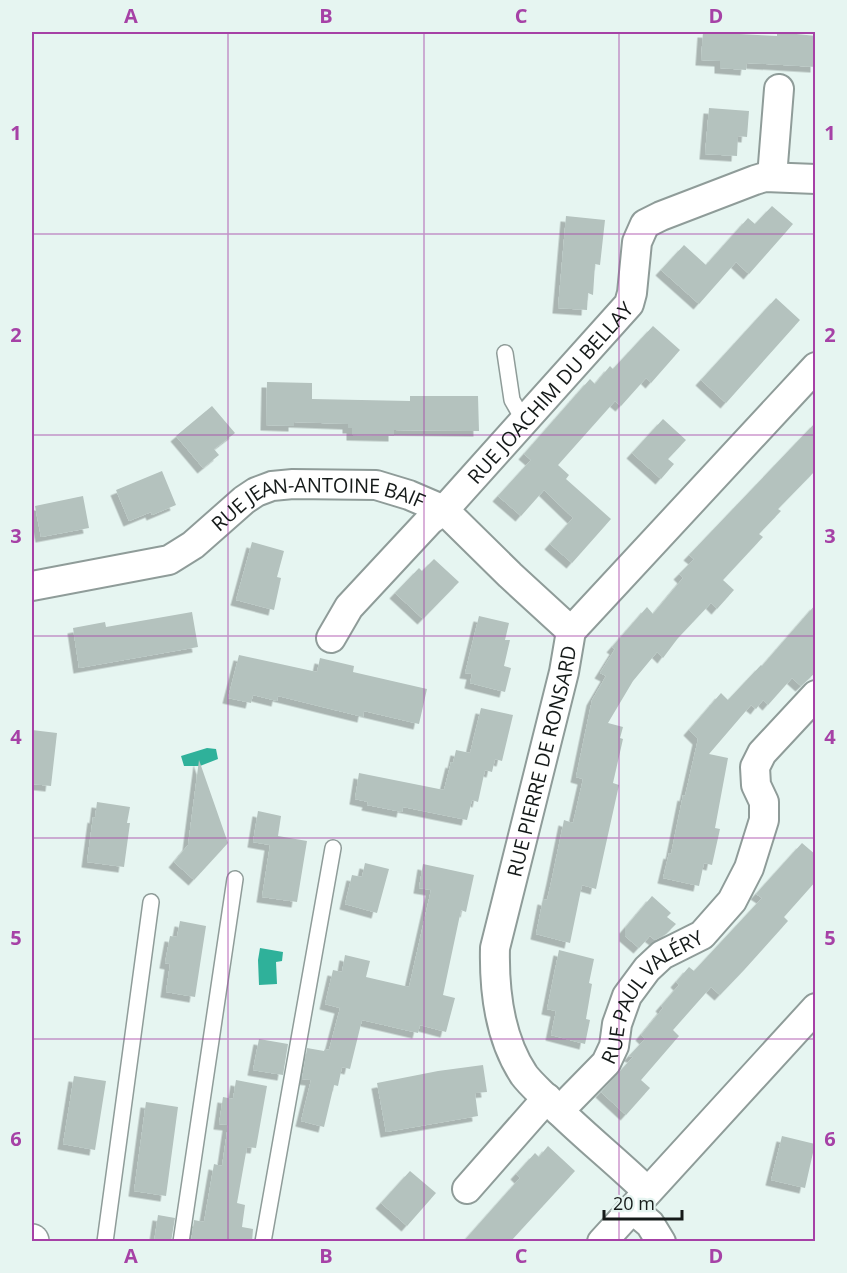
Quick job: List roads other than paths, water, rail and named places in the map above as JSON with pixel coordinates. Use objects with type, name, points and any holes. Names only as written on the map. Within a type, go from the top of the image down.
[{"type":"street","points":[[772,177],[779,89]]},
{"type":"street","name":"RUE JOACHIM DU BELLAY","points":[[331,638],[349,607],[430,520],[444,510],[629,304],[637,242],[645,224],[755,180],[772,177],[816,179]]},
{"type":"street","name":"RUE PIERRE DE RONSARD","points":[[661,1242],[639,1200],[524,1075],[508,1041],[500,1011],[494,978],[495,948],[564,672],[571,631],[816,367]]},
{"type":"street","name":"RUE JEAN-ANTOINE BAIF","points":[[32,586],[169,560],[193,545],[244,500],[272,486],[376,485],[409,495],[444,510],[571,631]]},
{"type":"street","name":"RUE PAUL VALÉRY","points":[[553,1105],[606,1063],[614,1046],[617,1023],[627,996],[647,969],[662,955],[702,935],[732,901],[749,868],[764,820],[764,802],[756,785],[754,767],[762,753],[816,694]]},
{"type":"street","points":[[602,1242],[816,1008]]},
{"type":"street","points":[[467,1189],[553,1105]]},
{"type":"lane","points":[[505,353],[512,400],[524,421]]},
{"type":"lane","points":[[263,1242],[333,848]]},
{"type":"lane","points":[[181,1242],[235,879]]},
{"type":"lane","points":[[105,1242],[151,902]]}]
